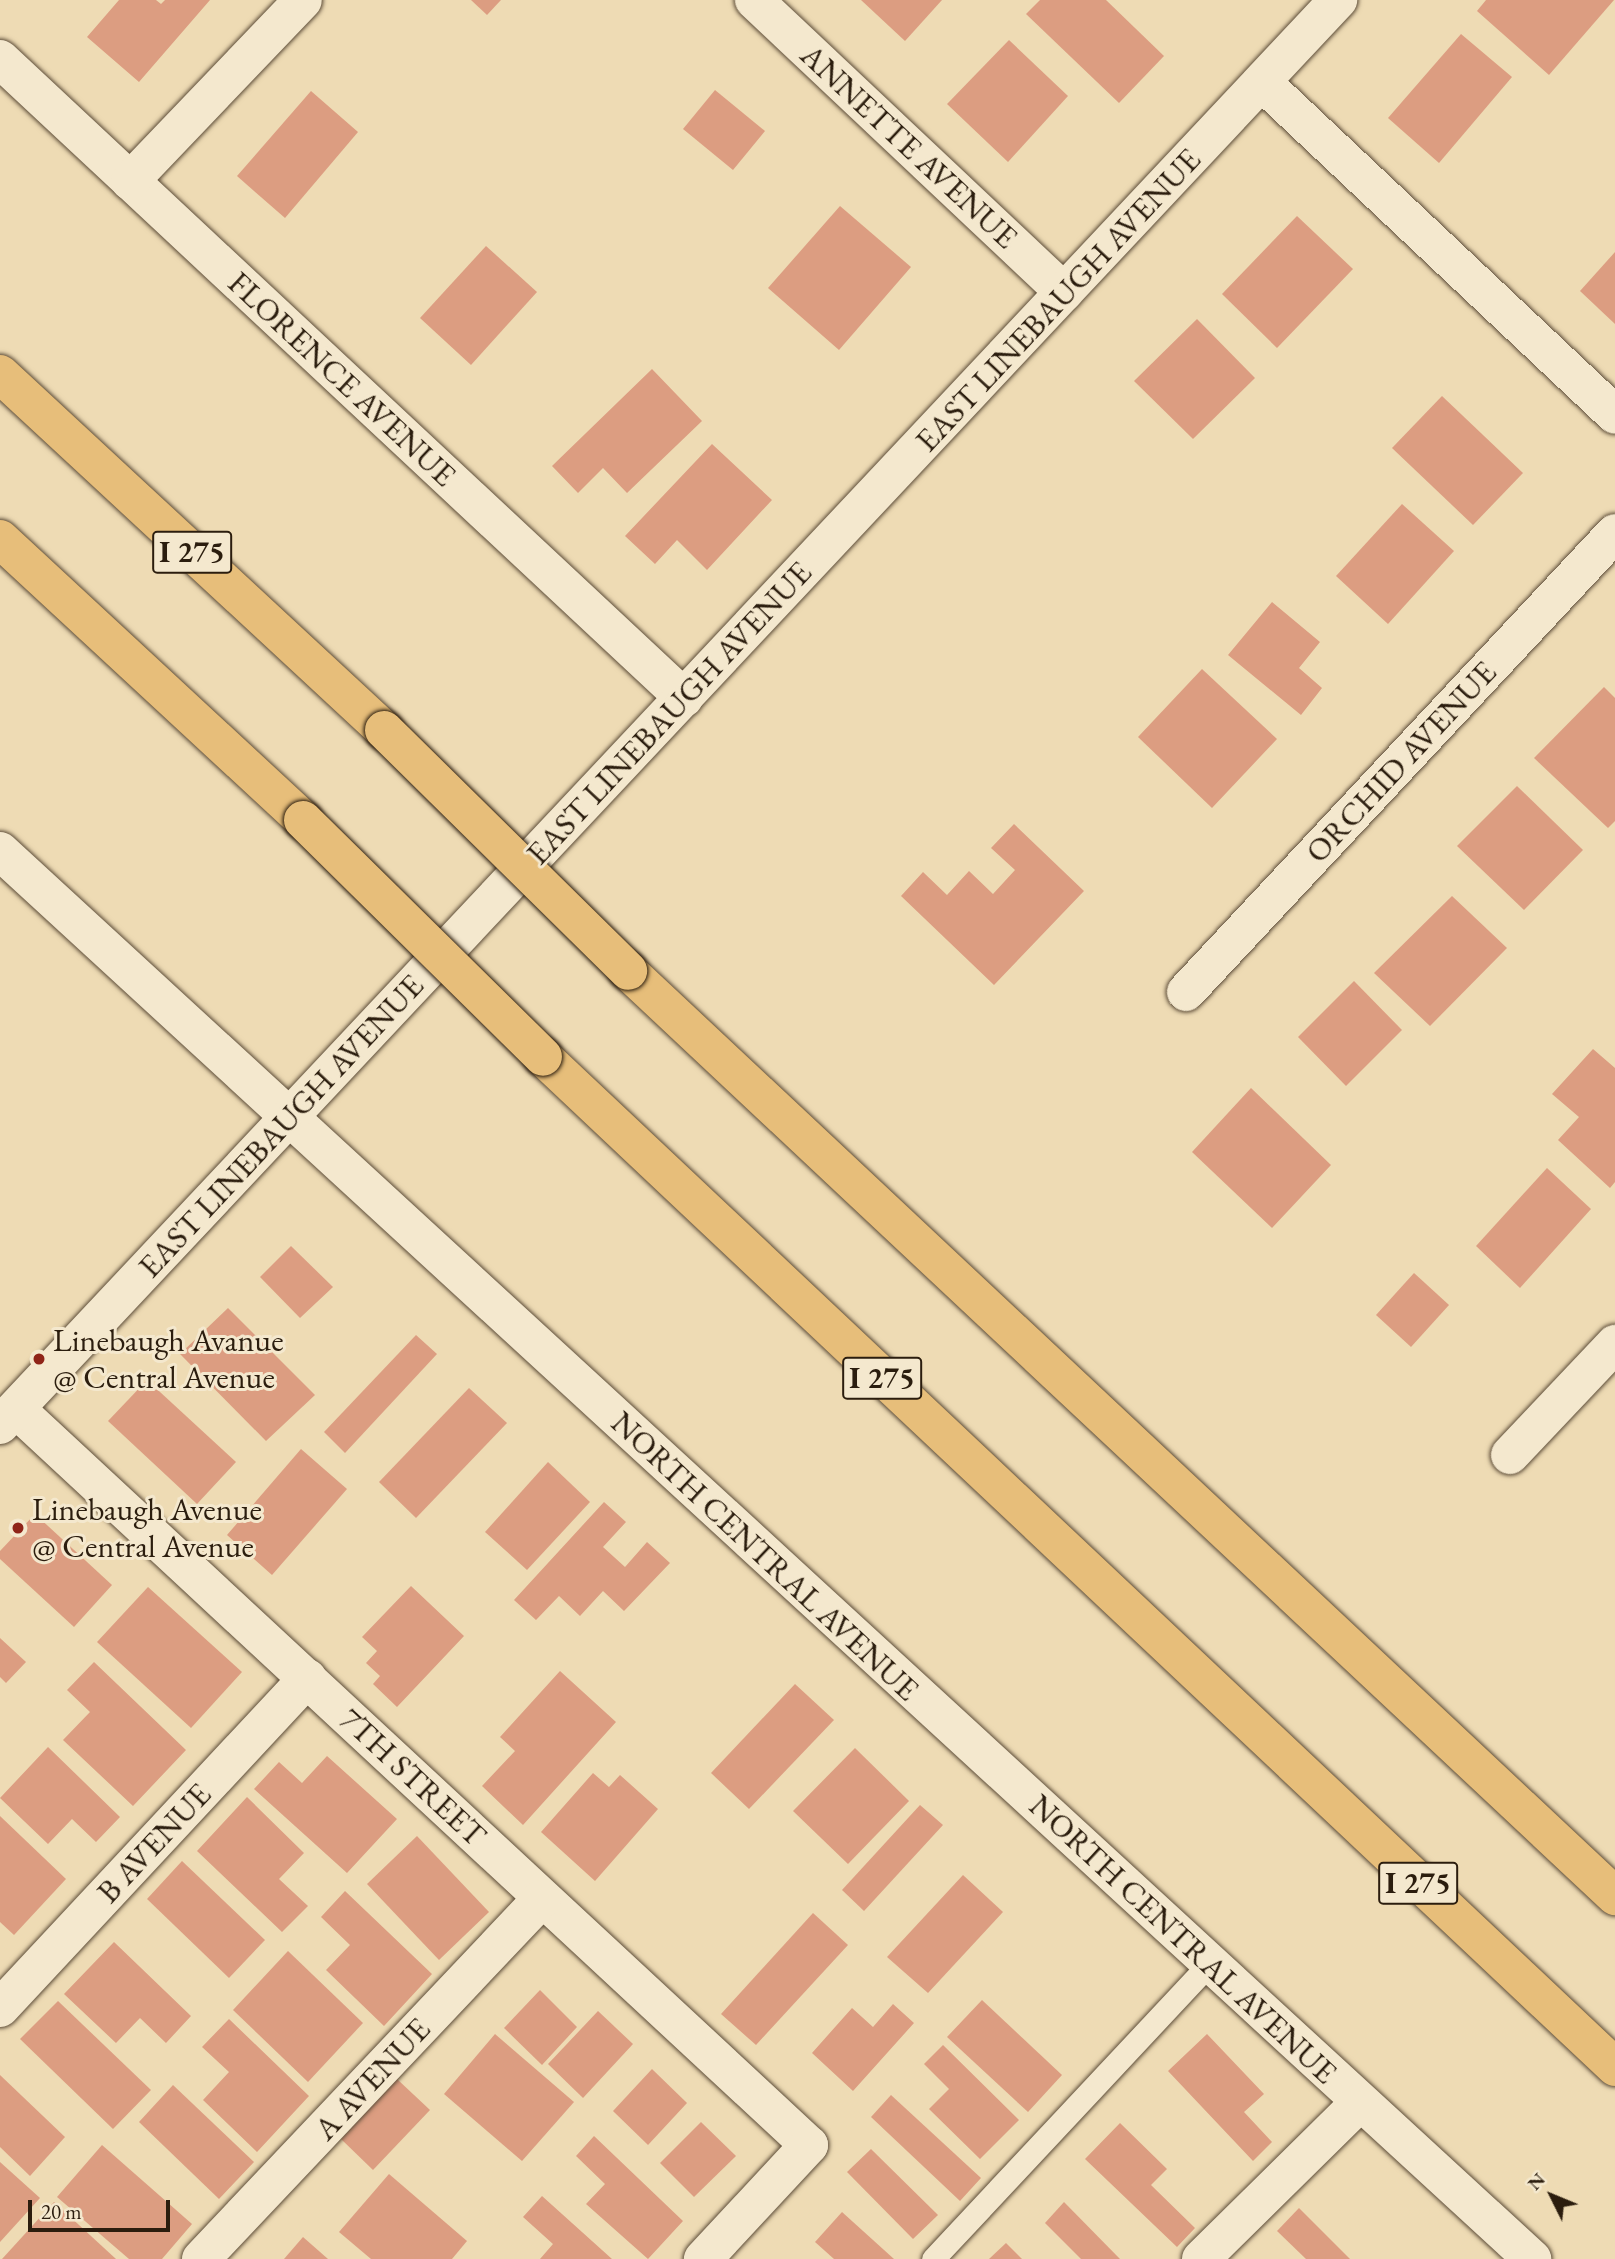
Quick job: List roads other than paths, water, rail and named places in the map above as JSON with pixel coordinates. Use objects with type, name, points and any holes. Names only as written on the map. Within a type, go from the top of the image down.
[{"type":"highway","name":"I 275","points":[[0,374],[384,730],[628,971],[1615,1896]]},
{"type":"highway","name":"I 275","points":[[0,539],[303,820],[543,1057],[1615,2067]]},
{"type":"street","points":[[130,181],[303,0]]},
{"type":"street","name":"ANNETTE AVENUE","points":[[754,0],[1065,292]]},
{"type":"street","name":"EAST LINEBAUGH AVENUE","points":[[8,1417],[1338,0]]},
{"type":"street","name":"FLORENCE AVENUE","points":[[0,59],[684,698]]},
{"type":"street","points":[[1262,82],[1615,415]]},
{"type":"street","name":"ORCHID AVENUE","points":[[1186,992],[1615,533]]},
{"type":"street","name":"NORTH CENTRAL AVENUE","points":[[0,851],[1360,2102],[1510,2252]]},
{"type":"street","points":[[1510,1455],[1615,1344]]},
{"type":"street","name":"7TH STREET","points":[[8,1417],[308,1678],[809,2146],[704,2259]]},
{"type":"street","name":"B AVENUE","points":[[0,2008],[308,1678]]},
{"type":"street","name":"A AVENUE","points":[[201,2259],[542,1899]]},
{"type":"street","points":[[1201,2259],[1360,2102]]},
{"type":"lane","points":[[933,2259],[1209,1964]]},
{"type":"place","name":"Linebaugh Avanue @ Central Avenue","points":[[39,1359]]},
{"type":"place","name":"Linebaugh Avenue @ Central Avenue","points":[[18,1528]]}]
